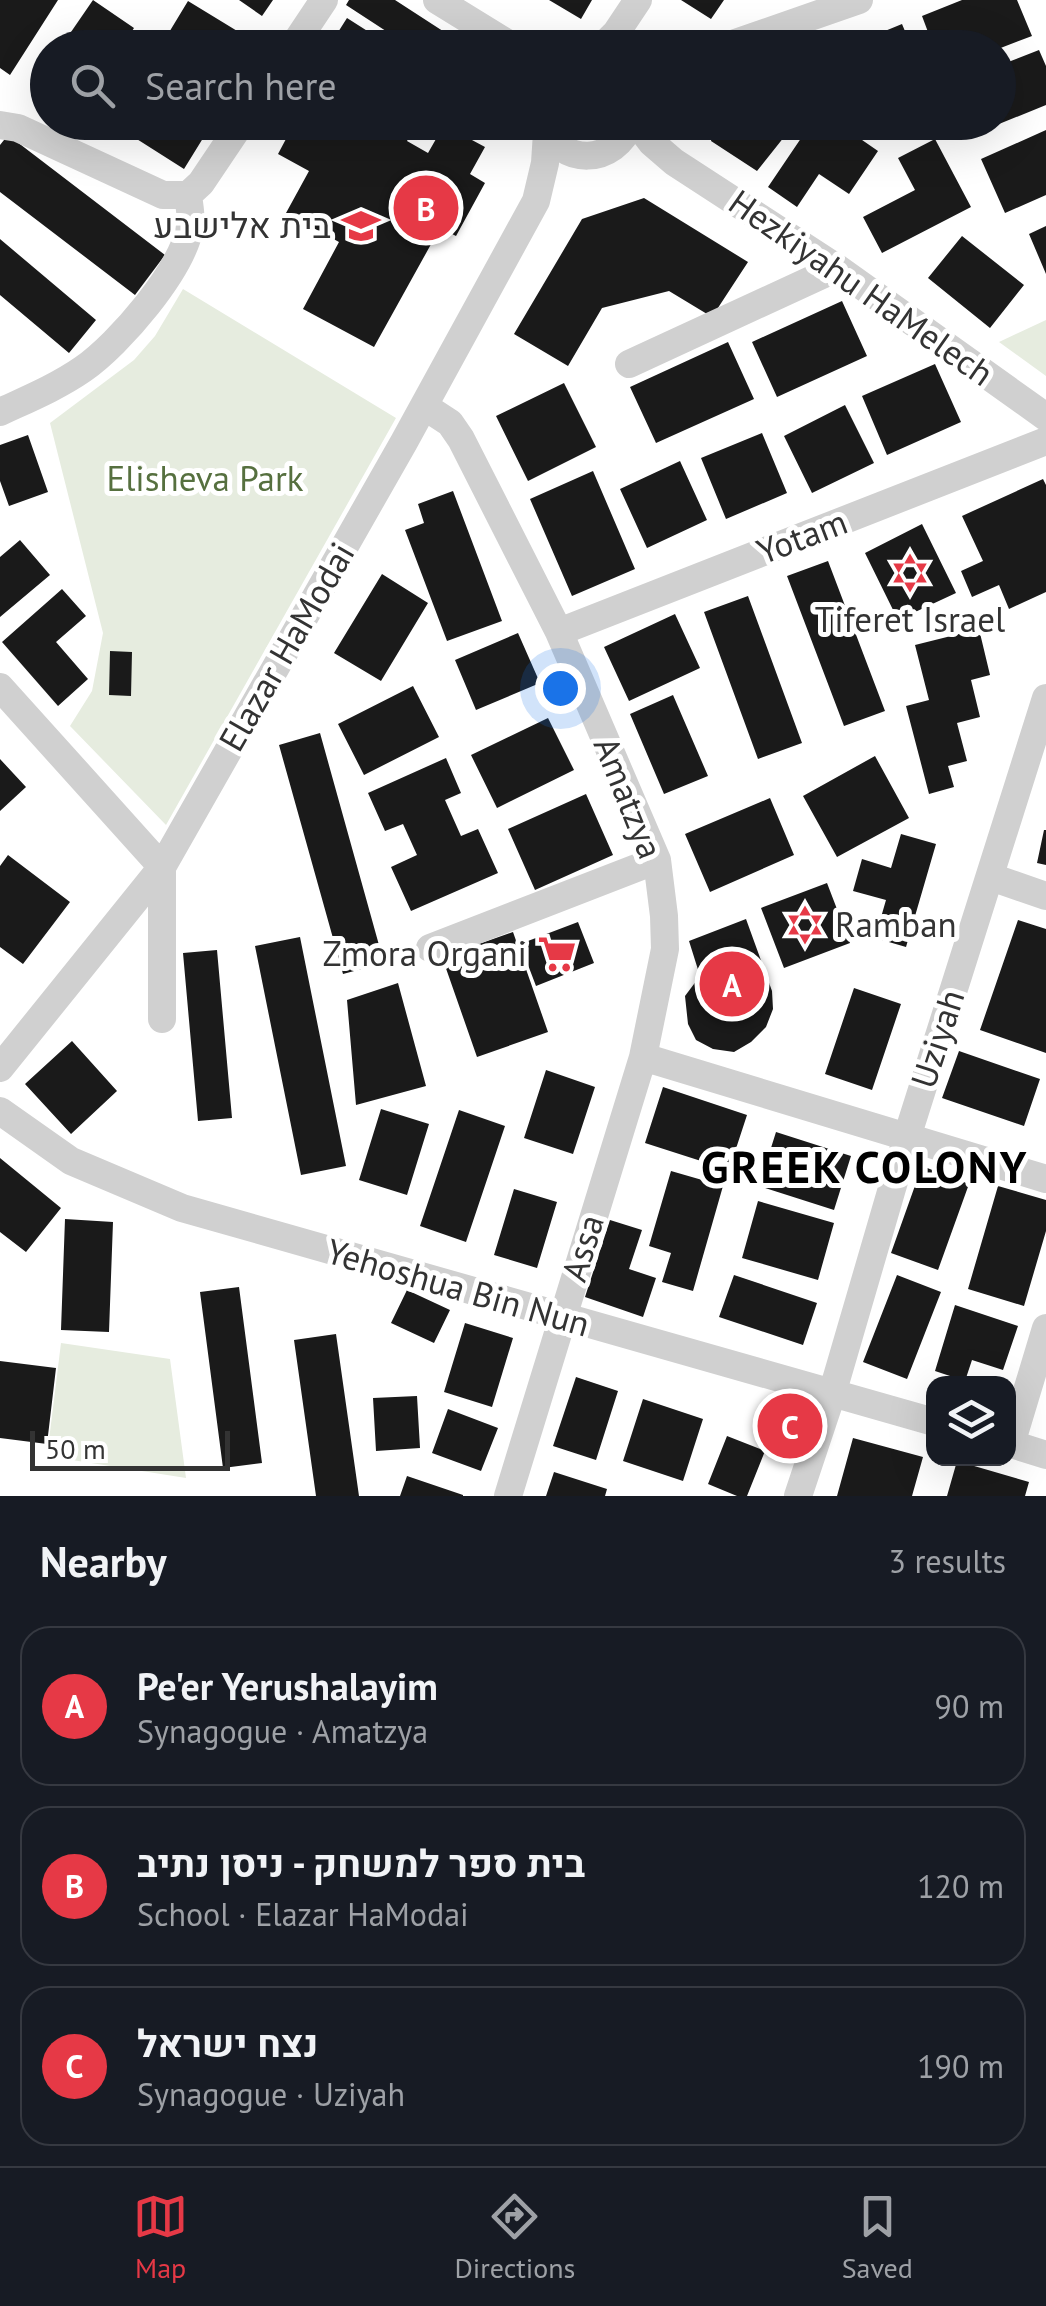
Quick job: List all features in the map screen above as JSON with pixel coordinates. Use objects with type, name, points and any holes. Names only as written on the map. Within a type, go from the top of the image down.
[{"type":"street","points":[[304,30],[324,0]]},
{"type":"street","points":[[438,0],[480,30]]},
{"type":"street","points":[[619,30],[638,0]]},
{"type":"street","points":[[773,30],[860,0]]},
{"type":"street","points":[[0,124],[30,134]]},
{"type":"street","points":[[44,140],[154,192],[182,198],[201,183],[230,140]]},
{"type":"street","name":"Elazar HaModai","points":[[536,201],[545,162],[545,140]]},
{"type":"street","points":[[555,140],[564,150],[598,154]]},
{"type":"street","name":"Elazar HaModai","points":[[0,1068],[162,867],[536,201],[562,173],[621,140]]},
{"type":"street","name":"Hezkiyahu HaMelech","points":[[649,140],[674,162],[837,268],[1046,417]]},
{"type":"street","name":"Hezkiyahu HaMelech","points":[[598,154],[674,162]]},
{"type":"street","points":[[0,412],[86,367],[168,278],[191,224],[188,195]]},
{"type":"street","points":[[630,364],[837,268]]},
{"type":"street","name":"Amatzya","points":[[424,406],[450,423],[461,438],[559,632],[656,860],[665,949],[642,1057]]},
{"type":"street","name":"Yotam","points":[[559,632],[1046,441]]},
{"type":"street","points":[[0,687],[162,867],[162,1019]]},
{"type":"street","name":"Uziyah","points":[[798,1496],[1046,698]]},
{"type":"street","points":[[430,948],[656,860]]},
{"type":"street","points":[[991,877],[1046,896]]},
{"type":"street","points":[[642,1057],[1046,1179]]},
{"type":"street","name":"Assa","points":[[508,1496],[642,1057]]},
{"type":"street","name":"Yehoshua Bin Nun","points":[[0,1111],[71,1162],[182,1208],[926,1420]]},
{"type":"street","points":[[1016,1424],[1046,1328]]},
{"type":"street","points":[[1016,1445],[1046,1455]]},
{"type":"green space","name":"Elisheva Park","points":[[183,289],[396,418],[166,825],[70,726],[92,691],[103,633],[50,423],[134,360],[155,336]]},
{"type":"green space","points":[[1046,320],[1046,376],[999,342]]},
{"type":"green space","points":[[61,1343],[170,1359],[186,1478],[47,1456]]},
{"type":"building","points":[[0,0],[58,0],[39,30],[30,30],[30,44],[10,75],[0,68]]},
{"type":"building","points":[[93,0],[134,28],[133,30],[72,30]]},
{"type":"building","points":[[239,0],[273,0],[262,16]]},
{"type":"building","points":[[349,0],[395,0],[441,30],[384,30],[346,5]]},
{"type":"building","points":[[549,0],[592,0],[581,19]]},
{"type":"building","points":[[681,0],[724,0],[711,19]]},
{"type":"building","points":[[962,0],[1017,0],[1032,36],[1016,42],[1016,30],[927,30],[922,16]]},
{"type":"building","points":[[188,1],[236,30],[170,30]]},
{"type":"building","points":[[347,18],[366,30],[339,30]]},
{"type":"building","points":[[1039,50],[1046,66],[1046,105],[1016,117],[1016,59]]},
{"type":"building","points":[[1046,130],[1046,195],[1005,213],[981,159]]},
{"type":"building","points":[[8,135],[165,255],[135,295],[0,192],[0,145]]},
{"type":"building","points":[[138,140],[202,140],[184,169]]},
{"type":"building","points":[[285,140],[408,140],[428,153],[435,140],[472,140],[485,147],[470,174],[485,183],[456,236],[440,228],[374,347],[303,309],[339,242],[286,213],[309,171],[278,154]]},
{"type":"building","points":[[711,140],[782,140],[757,171]]},
{"type":"building","points":[[800,140],[862,140],[878,151],[849,194],[819,174],[797,207],[768,187]]},
{"type":"building","points":[[936,140],[971,207],[882,253],[863,217],[915,190],[898,158]]},
{"type":"building","points":[[644,198],[748,262],[712,317],[669,291],[602,308],[568,366],[514,334],[582,219]]},
{"type":"building","points":[[1046,226],[1046,274],[1029,234]]},
{"type":"building","points":[[962,236],[1024,285],[990,328],[928,278]]},
{"type":"building","points":[[0,239],[96,320],[69,353],[0,295]]},
{"type":"building","points":[[842,301],[867,356],[777,397],[752,342]]},
{"type":"building","points":[[728,342],[754,399],[656,443],[630,387]]},
{"type":"building","points":[[935,364],[961,422],[887,455],[862,396]]},
{"type":"building","points":[[564,383],[596,447],[528,481],[496,416]]},
{"type":"building","points":[[845,405],[874,463],[812,493],[784,436]]},
{"type":"building","points":[[762,433],[787,493],[726,519],[701,458]]},
{"type":"building","points":[[28,435],[48,492],[9,506],[0,481],[0,445]]},
{"type":"building","points":[[680,461],[707,520],[647,548],[620,489]]},
{"type":"building","points":[[593,471],[635,569],[572,596],[530,499]]},
{"type":"building","points":[[1043,479],[1046,592],[1009,609],[999,585],[972,597],[961,571],[983,561],[962,516]]},
{"type":"building","points":[[453,491],[502,621],[447,641],[405,530],[424,523],[418,504]]},
{"type":"building","name":"Tiferet Israel","points":[[922,524],[956,593],[898,620],[865,553]]},
{"type":"building","points":[[20,540],[50,575],[0,617],[0,557]]},
{"type":"building","points":[[828,561],[885,711],[844,726],[787,576]]},
{"type":"building","points":[[382,574],[428,603],[381,681],[334,653]]},
{"type":"building","points":[[62,589],[86,616],[56,642],[88,679],[58,706],[2,642]]},
{"type":"building","points":[[748,596],[802,743],[758,759],[704,612]]},
{"type":"building","points":[[675,614],[700,668],[629,701],[604,647]]},
{"type":"building","points":[[979,629],[990,675],[971,680],[980,717],[957,723],[967,761],[948,766],[954,787],[929,794],[906,706],[929,700],[915,645]]},
{"type":"building","points":[[518,633],[540,683],[476,710],[455,660]]},
{"type":"building","points":[[110,651],[132,652],[131,696],[109,695]]},
{"type":"building","points":[[413,686],[439,737],[364,775],[338,724]]},
{"type":"building","points":[[673,695],[708,776],[664,794],[630,714]]},
{"type":"building","points":[[548,718],[574,770],[497,808],[471,755]]},
{"type":"building","points":[[320,733],[384,963],[343,974],[279,745]]},
{"type":"building","points":[[875,756],[909,818],[837,857],[803,796]]},
{"type":"building","points":[[446,758],[461,793],[445,800],[461,836],[478,829],[498,873],[411,911],[391,867],[417,855],[403,824],[385,831],[368,793]]},
{"type":"building","points":[[0,759],[26,787],[0,811]]},
{"type":"building","points":[[586,794],[613,855],[535,890],[508,829]]},
{"type":"building","points":[[770,798],[794,855],[710,892],[685,834]]},
{"type":"building","points":[[1046,830],[1046,865],[1037,863]]},
{"type":"building","points":[[901,834],[936,844],[906,947],[875,938],[886,900],[853,891],[862,859],[891,868]]},
{"type":"building","points":[[8,855],[70,902],[23,964],[0,947],[0,866]]},
{"type":"building","name":"Ramban","points":[[827,883],[850,943],[784,968],[761,908]]},
{"type":"building","points":[[746,919],[772,991],[773,1009],[766,1027],[751,1042],[734,1052],[713,1049],[696,1040],[688,1024],[685,996],[700,976],[689,941]]},
{"type":"building","points":[[1018,920],[1046,929],[1046,1053],[980,1030]]},
{"type":"building","name":"Zmora Organi","points":[[578,922],[594,963],[536,986],[520,944]]},
{"type":"building","points":[[513,932],[548,1032],[477,1057],[442,957]]},
{"type":"building","points":[[300,937],[346,1166],[301,1175],[255,946]]},
{"type":"building","points":[[217,950],[232,1118],[198,1121],[183,953]]},
{"type":"building","points":[[398,983],[426,1086],[356,1105],[347,1000]]},
{"type":"building","points":[[854,988],[901,1004],[872,1090],[825,1074]]},
{"type":"building","points":[[72,1041],[117,1091],[71,1134],[25,1084]]},
{"type":"building","points":[[959,1051],[1040,1079],[1024,1126],[942,1098]]},
{"type":"building","points":[[546,1070],[595,1087],[573,1154],[524,1138]]},
{"type":"building","points":[[663,1087],[747,1115],[729,1170],[645,1143]]},
{"type":"building","points":[[381,1109],[429,1124],[407,1195],[359,1180]]},
{"type":"building","points":[[459,1110],[505,1126],[466,1242],[420,1226]]},
{"type":"building","points":[[776,1132],[851,1156],[834,1210],[759,1186]]},
{"type":"building","points":[[0,1158],[61,1208],[26,1252],[0,1232]]},
{"type":"building","points":[[922,1166],[969,1184],[938,1270],[891,1253]]},
{"type":"building","points":[[671,1171],[723,1186],[693,1291],[662,1282],[671,1253],[649,1246]]},
{"type":"building","points":[[998,1186],[1046,1200],[1046,1231],[1024,1306],[968,1289]]},
{"type":"building","points":[[514,1189],[557,1202],[537,1268],[494,1255]]},
{"type":"building","points":[[758,1201],[834,1223],[818,1280],[742,1258]]},
{"type":"building","points":[[65,1219],[113,1222],[109,1332],[61,1330]]},
{"type":"building","points":[[610,1220],[642,1230],[629,1269],[656,1278],[643,1317],[585,1297]]},
{"type":"building","points":[[734,1275],[817,1303],[803,1345],[719,1317]]},
{"type":"building","points":[[897,1275],[941,1292],[907,1379],[863,1362]]},
{"type":"building","points":[[239,1287],[262,1463],[223,1468],[200,1292]]},
{"type":"building","points":[[407,1290],[450,1310],[434,1343],[391,1323]]},
{"type":"building","points":[[955,1305],[1018,1326],[1003,1370],[972,1360],[967,1376],[935,1371]]},
{"type":"building","points":[[465,1323],[513,1338],[492,1407],[444,1392]]},
{"type":"building","points":[[336,1334],[359,1496],[316,1496],[294,1340]]},
{"type":"building","points":[[0,1361],[56,1368],[47,1444],[0,1438]]},
{"type":"building","points":[[576,1377],[618,1391],[596,1460],[553,1446]]},
{"type":"building","points":[[417,1396],[420,1448],[376,1451],[373,1398]]},
{"type":"building","points":[[643,1399],[703,1419],[683,1481],[623,1461]]},
{"type":"building","points":[[782,1406],[809,1416],[793,1461],[765,1451]]},
{"type":"building","points":[[448,1409],[498,1428],[481,1471],[432,1453]]},
{"type":"building","points":[[727,1436],[765,1451],[747,1496],[708,1484]]},
{"type":"building","points":[[853,1438],[923,1457],[912,1496],[837,1496]]},
{"type":"building","points":[[956,1466],[974,1466],[1029,1482],[1025,1496],[947,1496]]},
{"type":"building","points":[[554,1472],[607,1489],[605,1496],[546,1496]]},
{"type":"building","points":[[407,1476],[463,1495],[463,1496],[400,1496]]},
{"type":"place","name":"בית ספר למשחק - ניסן נתיב","points":[[426,208]]},
{"type":"place","name":"בית אלישבע","points":[[361,226]]},
{"type":"place","name":"Tiferet Israel","points":[[910,573]]},
{"type":"place","name":"Ramban","points":[[805,925]]},
{"type":"place","name":"Zmora Organi","points":[[557,954]]},
{"type":"place","name":"Pe'er Yerushalayim","points":[[732,984]]},
{"type":"place","name":"נצח ישראל","points":[[790,1426]]},
{"type":"district","name":"GREEK COLONY","points":[[865,1167]]}]
